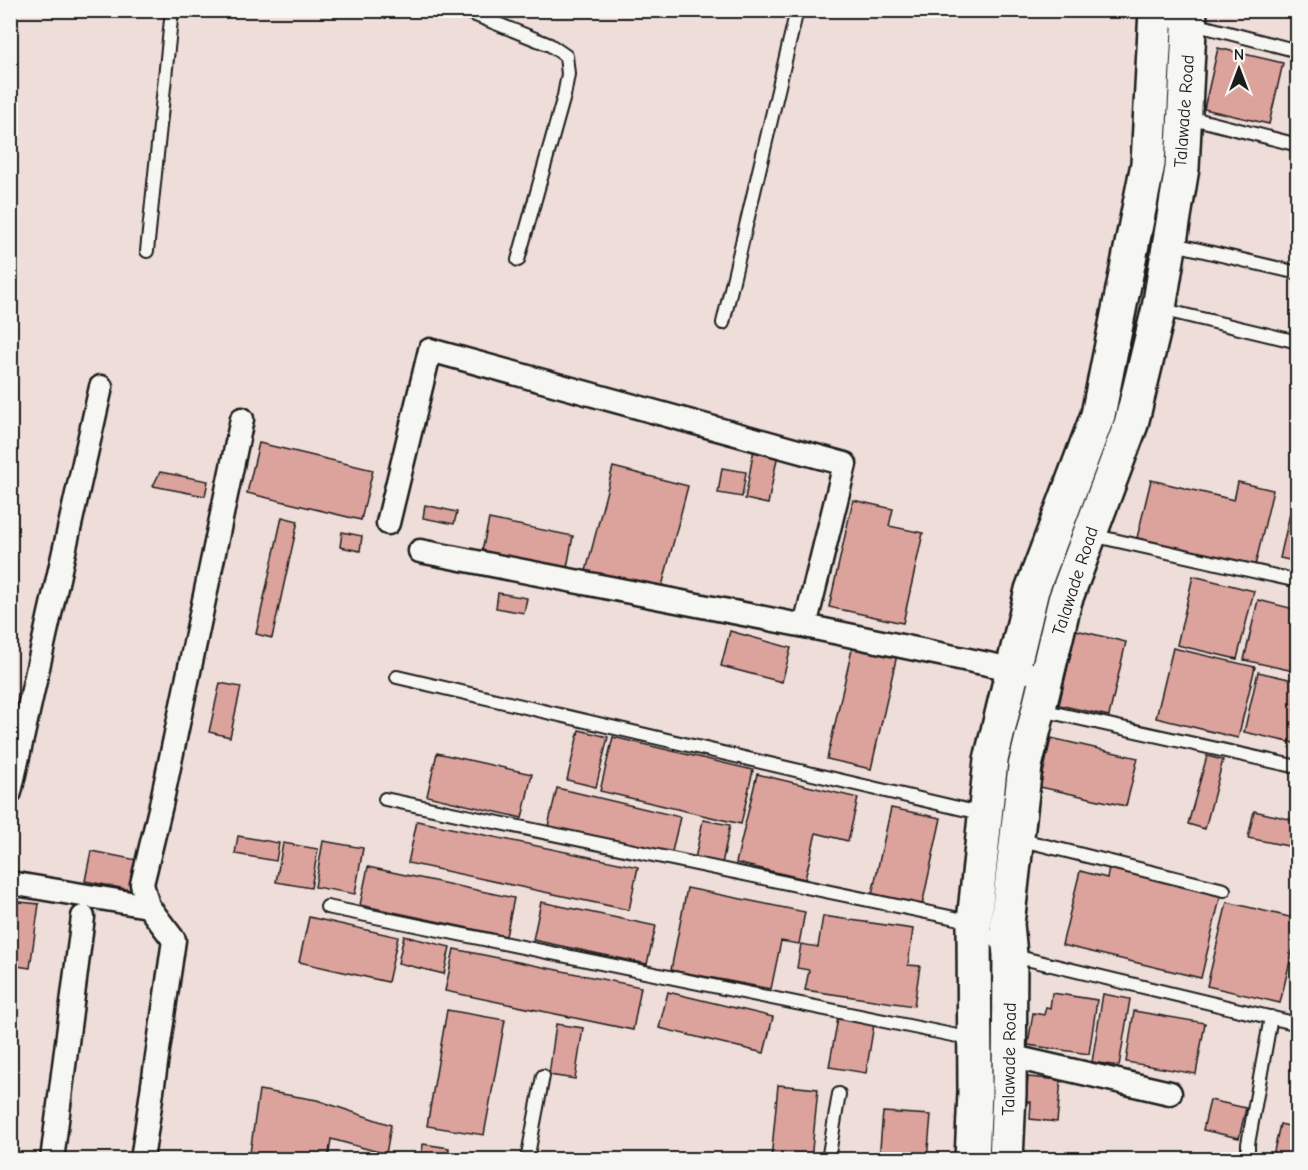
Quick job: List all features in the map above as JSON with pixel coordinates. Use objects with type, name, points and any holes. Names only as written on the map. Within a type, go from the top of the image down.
[{"type":"main road","name":"Talawade Road","points":[[972,1160],[975,1092],[974,922],[991,760],[1032,590],[1073,530],[1131,424],[1158,308],[1170,243],[1182,168],[1168,115],[1156,15]]},
{"type":"main road","name":"Talawade Road","points":[[1006,1160],[1010,955],[1007,924],[1024,766],[1065,600],[1073,530],[1148,164],[1168,115],[1190,17]]},
{"type":"street","points":[[388,523],[430,350],[845,464],[805,626]]},
{"type":"street","points":[[10,792],[101,387]]},
{"type":"street","points":[[142,1160],[174,940],[148,906],[142,884],[164,794],[242,419]]},
{"type":"street","points":[[420,550],[1046,676]]},
{"type":"street","points":[[10,883],[148,906]]},
{"type":"street","points":[[52,1160],[83,916]]},
{"type":"street","points":[[1009,1056],[1170,1093]]},
{"type":"lane","points":[[147,251],[172,10]]},
{"type":"lane","points":[[463,10],[550,45],[566,56],[568,74],[564,96],[518,260]]},
{"type":"lane","points":[[723,323],[797,10]]},
{"type":"lane","points":[[1156,15],[1190,17],[1298,51]]},
{"type":"lane","points":[[1168,115],[1298,146]]},
{"type":"lane","points":[[1170,243],[1298,273]]},
{"type":"lane","points":[[1158,308],[1298,342]]},
{"type":"lane","points":[[1073,530],[1298,581]]},
{"type":"lane","points":[[397,677],[985,814]]},
{"type":"lane","points":[[1038,710],[1298,766]]},
{"type":"lane","points":[[385,799],[974,922],[1010,955],[1298,1024]]},
{"type":"lane","points":[[1017,838],[1224,890]]},
{"type":"lane","points":[[327,907],[975,1039]]},
{"type":"lane","points":[[1251,1160],[1248,1156],[1248,1144],[1270,1017]]},
{"type":"lane","points":[[527,1160],[543,1076]]},
{"type":"lane","points":[[828,1160],[839,1094]]},
{"type":"building","points":[[1218,48],[1283,63],[1269,124],[1204,109]]},
{"type":"building","points":[[259,443],[373,470],[361,520],[247,493]]},
{"type":"building","points":[[754,449],[778,454],[768,504],[745,499]]},
{"type":"building","points":[[613,467],[688,486],[660,594],[585,575]]},
{"type":"building","points":[[722,468],[746,472],[742,497],[718,493]]},
{"type":"building","points":[[160,472],[208,481],[205,496],[153,486]]},
{"type":"building","points":[[1151,480],[1234,500],[1238,482],[1273,490],[1255,566],[1137,538]]},
{"type":"building","points":[[853,500],[893,509],[889,526],[923,533],[903,623],[829,607]]},
{"type":"building","points":[[425,505],[457,512],[454,524],[423,518]]},
{"type":"building","points":[[1291,509],[1298,511],[1298,562],[1280,558]]},
{"type":"building","points":[[282,517],[298,521],[272,638],[256,634]]},
{"type":"building","points":[[489,519],[573,536],[566,573],[481,556]]},
{"type":"building","points":[[342,532],[362,536],[360,551],[340,547]]},
{"type":"building","points":[[1193,576],[1254,591],[1237,659],[1177,645]]},
{"type":"building","points":[[498,593],[527,598],[524,613],[496,608]]},
{"type":"building","points":[[1258,600],[1298,610],[1298,672],[1244,660]]},
{"type":"building","points":[[1076,630],[1126,642],[1109,716],[1059,705]]},
{"type":"building","points":[[730,631],[791,648],[782,682],[721,666]]},
{"type":"building","points":[[853,645],[897,655],[871,769],[827,759]]},
{"type":"building","points":[[1173,648],[1255,667],[1238,738],[1156,718]]},
{"type":"building","points":[[1258,672],[1298,681],[1298,744],[1244,732]]},
{"type":"building","points":[[220,683],[241,687],[230,737],[209,732]]},
{"type":"building","points":[[579,730],[608,737],[596,787],[567,780]]},
{"type":"building","points":[[613,737],[753,770],[741,824],[600,791]]},
{"type":"building","points":[[1051,738],[1138,758],[1126,806],[1040,787]]},
{"type":"building","points":[[437,753],[532,774],[522,818],[427,796]]},
{"type":"building","points":[[1207,756],[1223,760],[1205,829],[1188,824]]},
{"type":"building","points":[[757,774],[858,798],[848,841],[816,833],[805,879],[736,863]]},
{"type":"building","points":[[557,788],[680,817],[671,856],[548,826]]},
{"type":"building","points":[[891,808],[941,818],[921,910],[871,899]]},
{"type":"building","points":[[1254,811],[1298,821],[1298,848],[1248,838]]},
{"type":"building","points":[[703,820],[730,825],[722,864],[695,859]]},
{"type":"building","points":[[417,821],[638,867],[629,910],[408,863]]},
{"type":"building","points":[[238,836],[279,843],[276,861],[235,854]]},
{"type":"building","points":[[323,841],[363,848],[355,894],[315,887]]},
{"type":"building","points":[[283,843],[318,849],[311,888],[276,882]]},
{"type":"building","points":[[91,851],[137,860],[131,890],[85,881]]},
{"type":"building","points":[[368,867],[514,898],[506,936],[360,905]]},
{"type":"building","points":[[1109,867],[1221,894],[1201,978],[1062,945],[1080,871],[1107,878]]},
{"type":"building","points":[[687,888],[805,912],[799,944],[781,941],[771,989],[671,970]]},
{"type":"building","points":[[10,901],[39,904],[30,968],[10,965]]},
{"type":"building","points":[[541,902],[656,926],[647,964],[533,940]]},
{"type":"building","points":[[1227,902],[1298,919],[1298,928],[1280,1003],[1207,986]]},
{"type":"building","points":[[823,916],[913,929],[908,965],[920,966],[914,1006],[805,990],[809,970],[797,968],[801,944],[818,947]]},
{"type":"building","points":[[309,917],[398,937],[388,982],[299,962]]},
{"type":"building","points":[[404,936],[450,947],[444,974],[398,963]]},
{"type":"building","points":[[454,949],[641,987],[633,1030],[445,991]]},
{"type":"building","points":[[668,992],[773,1017],[764,1053],[659,1028]]},
{"type":"building","points":[[1052,993],[1097,1000],[1089,1054],[1028,1045],[1033,1013],[1044,1015],[1046,1007],[1050,1008]]},
{"type":"building","points":[[1103,994],[1130,999],[1119,1066],[1092,1062]]},
{"type":"building","points":[[447,1010],[505,1020],[484,1135],[427,1126]]},
{"type":"building","points":[[1134,1011],[1205,1023],[1196,1074],[1126,1062]]},
{"type":"building","points":[[838,1018],[874,1024],[866,1073],[829,1067]]},
{"type":"building","points":[[556,1024],[583,1028],[575,1079],[549,1075]]},
{"type":"building","points":[[1028,1077],[1061,1080],[1057,1122],[1030,1119],[1031,1102],[1026,1102]]},
{"type":"building","points":[[778,1085],[818,1089],[811,1160],[771,1160]]},
{"type":"building","points":[[259,1090],[317,1100],[391,1125],[386,1154],[331,1139],[328,1160],[249,1160]]},
{"type":"building","points":[[1210,1100],[1246,1108],[1239,1138],[1203,1130]]},
{"type":"building","points":[[883,1112],[931,1115],[927,1160],[879,1160]]},
{"type":"building","points":[[1280,1124],[1298,1128],[1298,1160],[1272,1160]]},
{"type":"building","points":[[423,1144],[449,1148],[448,1160],[421,1160]]}]
